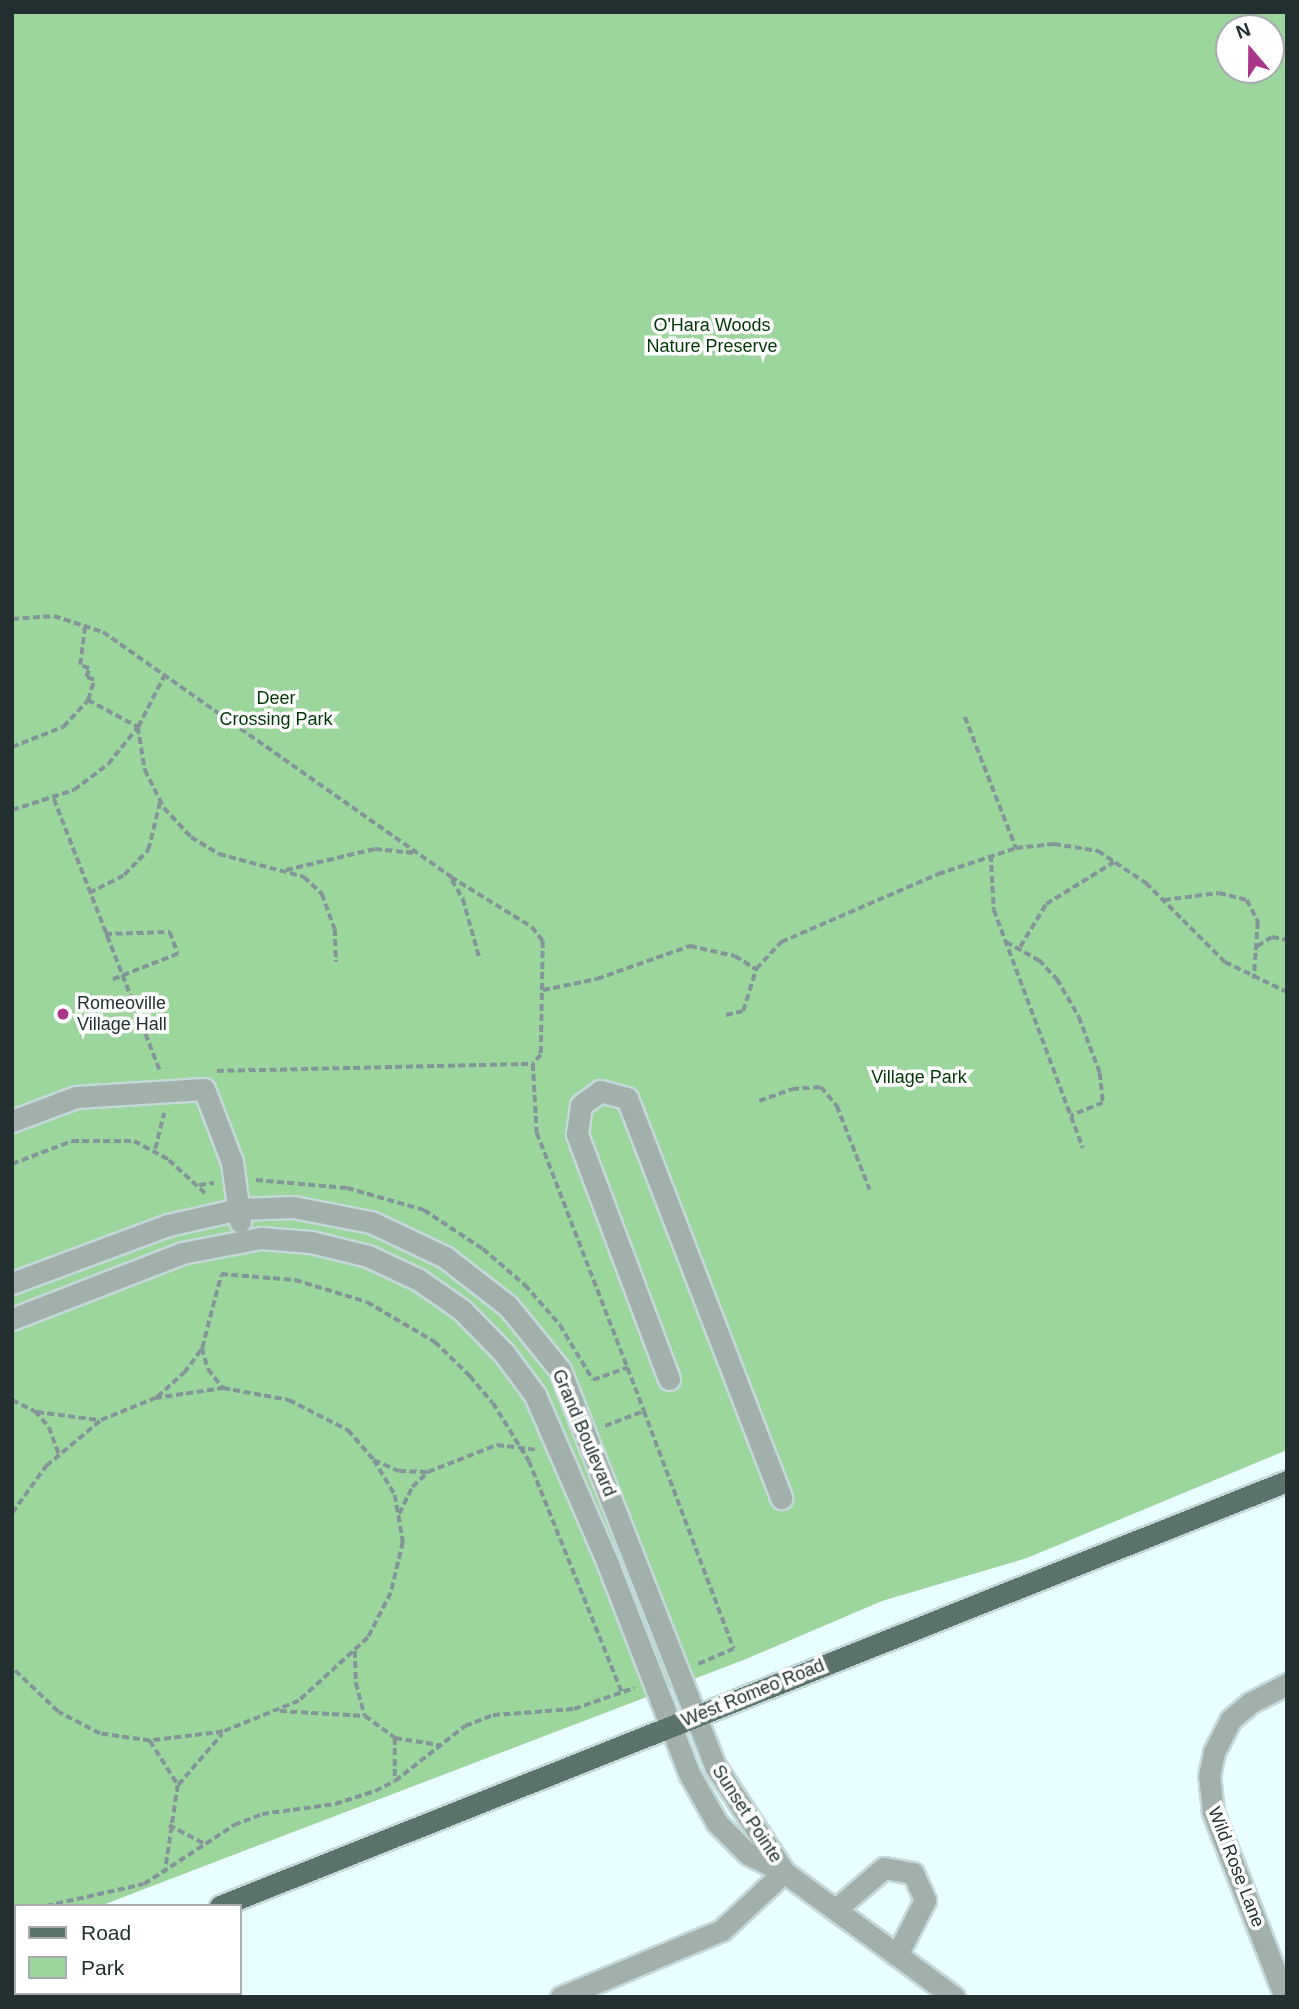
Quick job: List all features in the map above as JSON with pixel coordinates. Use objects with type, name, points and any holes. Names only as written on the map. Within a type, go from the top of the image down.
[{"type":"main road","name":"West Romeo Road","points":[[225,1904],[1287,1481]]},
{"type":"street","points":[[12,1121],[76,1097],[210,1080],[232,1161],[243,1241]]},
{"type":"street","points":[[669,1379],[577,1134],[580,1105],[600,1091],[627,1098],[782,1498]]},
{"type":"street","name":"Grand Boulevard","points":[[12,1283],[213,1213],[239,1209],[293,1207],[371,1222],[445,1257],[508,1306],[560,1370],[695,1716]]},
{"type":"street","name":"Grand Boulevard","points":[[12,1319],[182,1252],[243,1241],[311,1242],[368,1256],[419,1280],[462,1310],[504,1353],[535,1395],[558,1444],[671,1726]]},
{"type":"street","name":"Wild Rose Lane","points":[[1285,1997],[1213,1812],[1209,1776],[1214,1752],[1230,1720],[1250,1703],[1287,1684]]},
{"type":"street","name":"Sunset Pointe","points":[[695,1716],[736,1803],[784,1872]]},
{"type":"street","name":"Sunset Pointe","points":[[671,1726],[690,1774],[717,1823],[748,1854],[784,1872],[954,1997]]},
{"type":"street","points":[[836,1909],[884,1868],[913,1873],[925,1900],[897,1955]]},
{"type":"street","points":[[561,1997],[723,1930],[784,1872]]},
{"type":"path","points":[[12,619],[54,616],[103,632],[451,877],[532,926],[543,941],[541,1055],[533,1064],[537,1133],[734,1649],[680,1672]]},
{"type":"path","points":[[12,747],[63,727],[88,700],[94,680],[86,677],[89,669],[80,665],[85,627]]},
{"type":"path","points":[[12,810],[54,799],[108,764],[138,727],[164,676]]},
{"type":"path","points":[[88,700],[138,727]]},
{"type":"path","points":[[965,717],[1016,848]]},
{"type":"path","points":[[138,727],[145,770],[160,800],[191,837],[219,854],[303,877],[322,894],[335,929],[336,962]]},
{"type":"path","points":[[54,799],[160,1071],[173,1071]]},
{"type":"path","points":[[89,893],[124,875],[148,850],[160,800]]},
{"type":"path","points":[[726,1015],[743,1010],[756,969],[781,942],[991,855],[1016,848],[1079,845],[1114,862],[1164,900],[1225,962],[1254,979],[1287,992]]},
{"type":"path","points":[[284,870],[375,849],[416,853]]},
{"type":"path","points":[[991,855],[994,910],[1083,1148]]},
{"type":"path","points":[[1020,947],[1046,904],[1114,862]]},
{"type":"path","points":[[451,877],[463,899],[481,960]]},
{"type":"path","points":[[1164,900],[1219,893],[1240,896],[1247,900],[1258,922],[1254,979]]},
{"type":"path","points":[[106,934],[170,932],[178,954],[113,980]]},
{"type":"path","points":[[1256,947],[1272,937],[1287,940]]},
{"type":"path","points":[[1006,942],[1020,947],[1057,979],[1079,1017],[1100,1073],[1103,1103],[1071,1116]]},
{"type":"path","points":[[543,990],[597,979],[690,946],[735,956],[756,969]]},
{"type":"path","points":[[210,1080],[533,1064]]},
{"type":"path","points":[[759,1101],[792,1089],[821,1087],[837,1106],[870,1190]]},
{"type":"path","points":[[12,1164],[72,1141],[134,1141],[155,1150],[199,1185],[213,1213]]},
{"type":"path","points":[[199,1185],[216,1183]]},
{"type":"path","points":[[155,1398],[184,1373],[202,1348],[221,1274],[218,1244]]},
{"type":"path","points":[[221,1274],[295,1280],[330,1288],[397,1318],[435,1342],[470,1376],[521,1447],[622,1692]]},
{"type":"path","points":[[202,1348],[208,1369],[223,1388]]},
{"type":"path","points":[[12,1513],[59,1454],[101,1420],[155,1398],[223,1388],[289,1400],[348,1430],[374,1460],[395,1495],[403,1542],[391,1593],[368,1638],[299,1700],[223,1732],[150,1741],[100,1734],[58,1712],[13,1671]]},
{"type":"path","points":[[12,1400],[35,1411],[101,1420]]},
{"type":"path","points":[[35,1411],[49,1427],[59,1454]]},
{"type":"path","points":[[586,1433],[644,1411]]},
{"type":"path","points":[[398,1516],[412,1487],[428,1472],[497,1445],[542,1451],[558,1444]]},
{"type":"path","points":[[374,1460],[399,1471],[428,1472]]},
{"type":"path","points":[[355,1651],[356,1683],[365,1716]]},
{"type":"path","points":[[55,1904],[144,1884],[164,1874],[234,1825],[262,1814],[335,1804],[395,1781],[465,1726],[493,1715],[574,1709],[654,1681]]},
{"type":"path","points":[[278,1710],[365,1716],[395,1738],[439,1745]]},
{"type":"path","points":[[164,1874],[169,1825],[178,1785],[223,1732]]},
{"type":"path","points":[[395,1738],[395,1781]]},
{"type":"path","points":[[150,1741],[178,1785]]},
{"type":"path","points":[[169,1825],[205,1844]]},
{"type":"green space","points":[[12,12],[1287,12],[1287,1450],[1027,1558],[882,1601],[746,1659],[105,1904],[14,1904],[12,1939]]},
{"type":"place","name":"Romeoville Village Hall","points":[[63,1014]]},
{"type":"park label","name":"O'Hara Woods Nature Preserve","points":[[712,336]]},
{"type":"park label","name":"Deer Crossing Park","points":[[276,709]]},
{"type":"park label","name":"Village Park","points":[[919,1077]]}]
